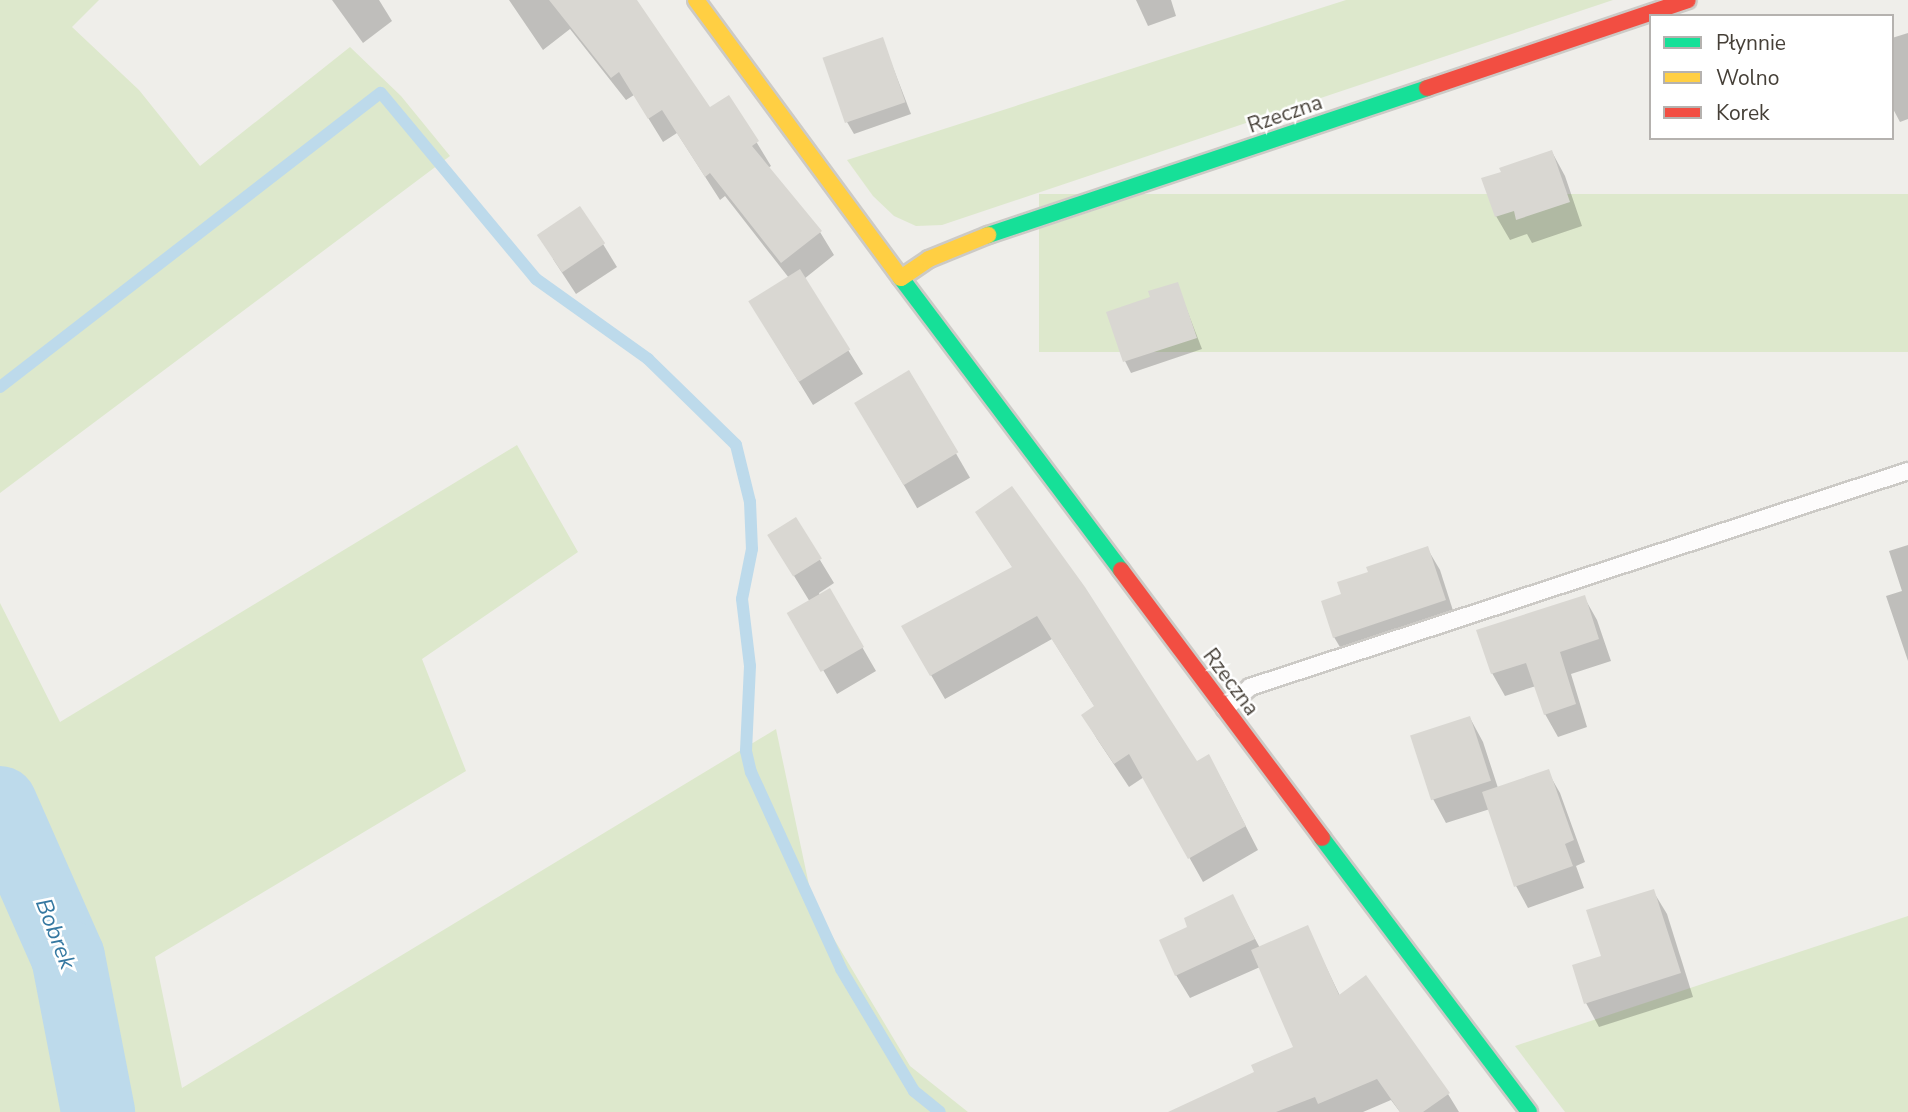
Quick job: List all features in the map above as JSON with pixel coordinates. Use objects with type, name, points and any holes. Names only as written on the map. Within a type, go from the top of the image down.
[{"type":"street","name":"Rzeczna","points":[[696,0],[901,278],[1529,1112]]},
{"type":"street","name":"Rzeczna","points":[[901,278],[929,259],[963,244],[1688,0]]},
{"type":"lane","points":[[1225,709],[1250,687],[1908,471]]},
{"type":"green space","points":[[0,0],[99,0],[72,27],[139,90],[200,166],[350,47],[401,96],[450,156],[0,493]]},
{"type":"green space","points":[[1346,0],[1613,0],[942,225],[916,226],[894,216],[873,196],[847,160]]},
{"type":"green space","points":[[1039,194],[1908,194],[1908,352],[1039,352]]},
{"type":"green space","points":[[517,445],[578,552],[422,659],[466,771],[155,957],[182,1088],[776,729],[813,904],[910,1066],[968,1112],[0,1112],[0,603],[60,722]]},
{"type":"green space","points":[[1908,916],[1908,1112],[1565,1112],[1515,1046]]},
{"type":"building","points":[[549,0],[637,0],[710,107],[729,95],[759,141],[752,146],[822,231],[781,263],[710,173],[705,177],[662,110],[648,119],[619,72],[611,78]]},
{"type":"building","points":[[883,37],[905,102],[845,123],[822,58]]},
{"type":"building","points":[[1552,150],[1570,202],[1516,220],[1514,211],[1495,217],[1481,178],[1501,172],[1499,168]]},
{"type":"building","points":[[580,206],[605,243],[562,272],[537,235]]},
{"type":"building","points":[[800,269],[850,350],[799,382],[748,301]]},
{"type":"building","points":[[1178,282],[1197,338],[1123,362],[1106,312],[1150,297],[1148,291]]},
{"type":"building","points":[[909,370],[958,452],[904,485],[854,403]]},
{"type":"building","points":[[1012,486],[1085,587],[1197,761],[1209,754],[1246,826],[1188,859],[1129,754],[1114,764],[1081,715],[1094,706],[1037,616],[930,676],[901,626],[1012,567],[975,512]]},
{"type":"building","points":[[796,517],[822,559],[793,577],[767,535]]},
{"type":"building","points":[[1428,546],[1446,600],[1333,638],[1321,601],[1341,594],[1337,582],[1368,572],[1366,567]]},
{"type":"building","points":[[830,588],[864,647],[821,672],[787,613]]},
{"type":"building","points":[[1585,595],[1599,639],[1560,652],[1576,704],[1544,715],[1526,663],[1491,674],[1476,630]]},
{"type":"building","points":[[1470,716],[1491,781],[1431,800],[1410,735]]},
{"type":"building","points":[[1549,769],[1574,840],[1565,844],[1573,866],[1514,887],[1482,792]]},
{"type":"building","points":[[1654,889],[1681,973],[1584,1004],[1572,965],[1601,956],[1586,910]]},
{"type":"building","points":[[1233,894],[1255,939],[1175,976],[1159,940],[1187,927],[1184,918]]},
{"type":"building","points":[[1308,925],[1339,995],[1366,975],[1450,1093],[1423,1112],[1400,1112],[1377,1079],[1318,1104],[1315,1097],[1276,1112],[1168,1112],[1254,1072],[1251,1065],[1293,1047],[1251,950]]},
{"type":"waterway","points":[[0,387],[381,93],[536,279],[648,359],[736,445],[750,502],[752,549],[742,599],[750,666],[746,751],[751,772],[841,969],[914,1091],[940,1112]]},
{"type":"waterway","name":"Bobrek","points":[[0,803],[68,957],[98,1112]]},
{"type":"traffic: fast","points":[[988,235],[1427,88]]},
{"type":"traffic: fast","points":[[901,278],[1121,570]]},
{"type":"traffic: fast","points":[[1322,838],[1529,1112]]},
{"type":"traffic: slow","points":[[696,0],[901,278],[929,259],[988,235]]},
{"type":"traffic: jam","points":[[1427,88],[1688,0]]},
{"type":"traffic: jam","points":[[1121,570],[1322,838]]}]
